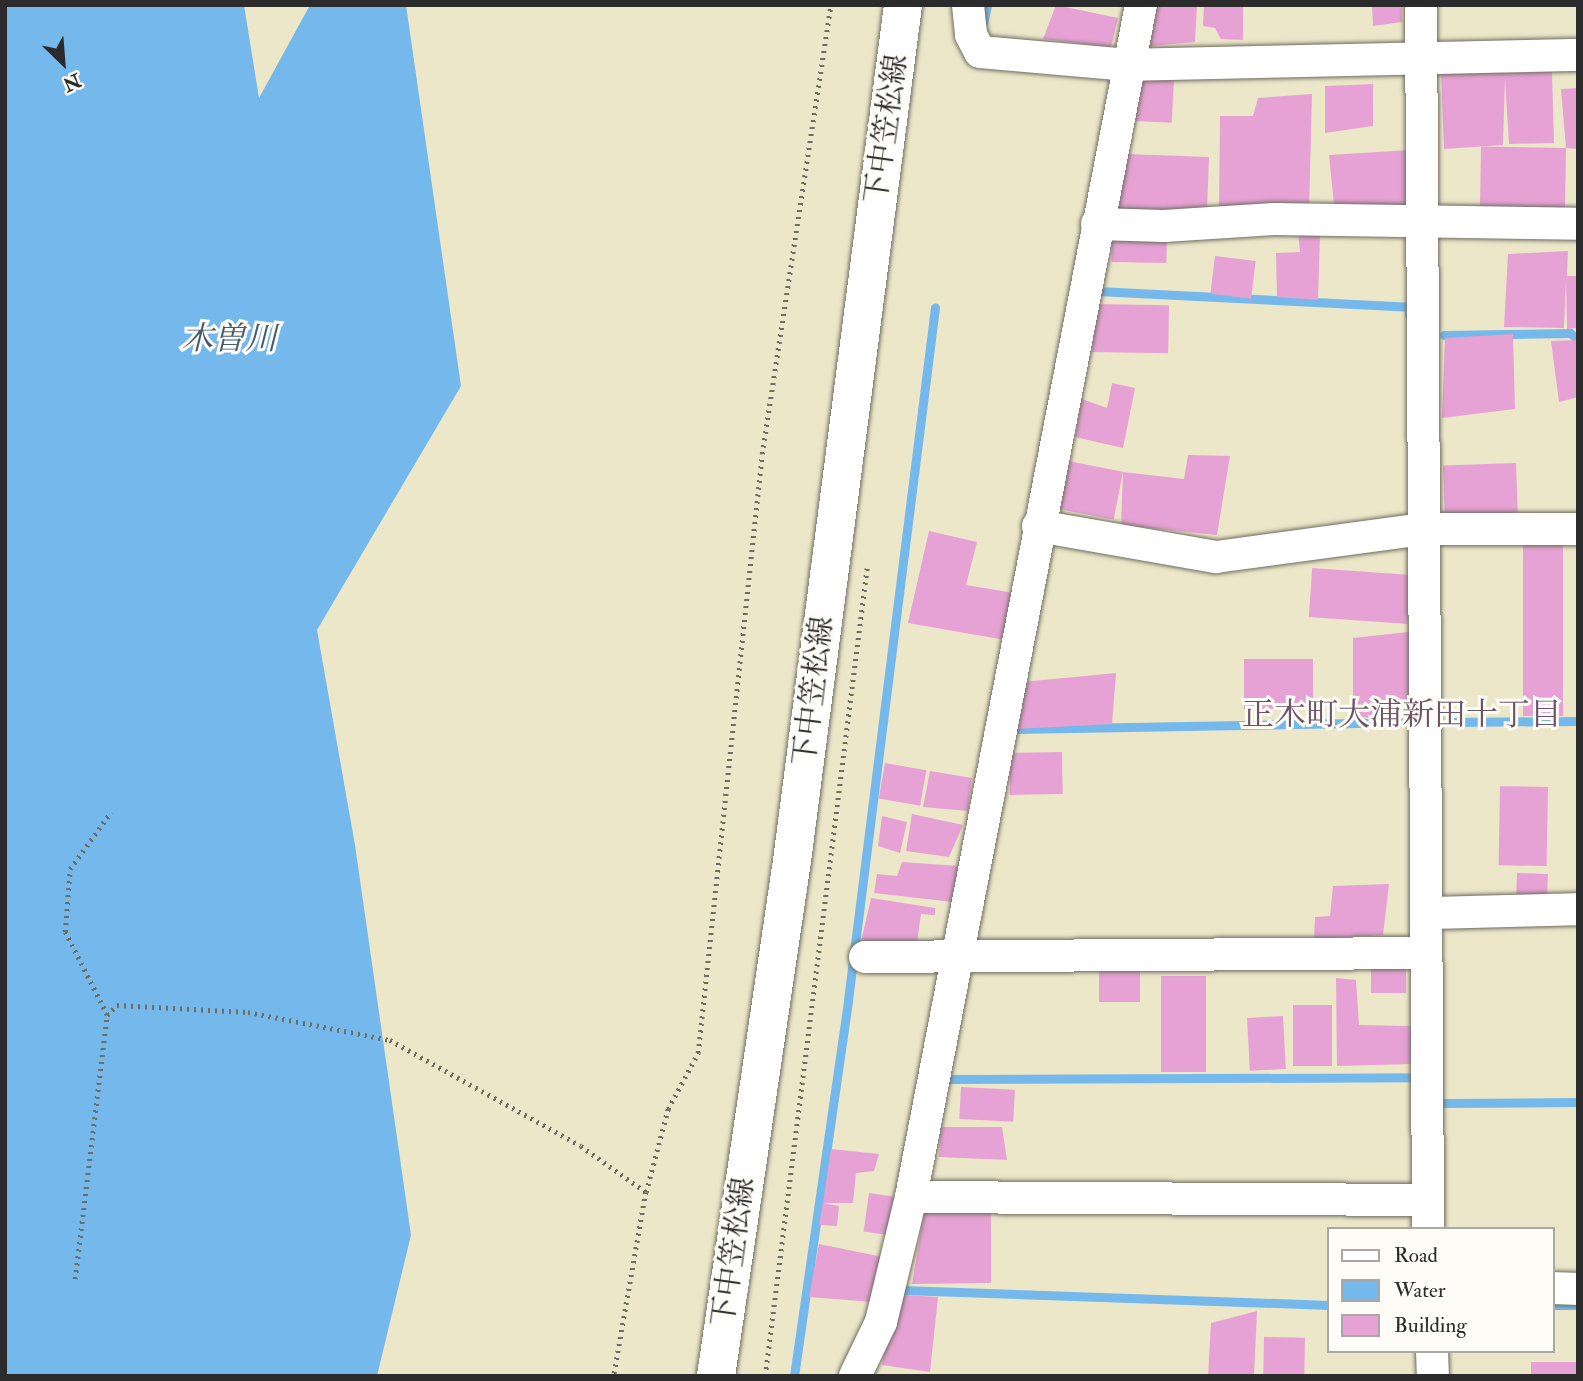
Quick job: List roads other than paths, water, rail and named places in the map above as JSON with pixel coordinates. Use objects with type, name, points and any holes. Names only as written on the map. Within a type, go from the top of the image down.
[{"type":"main road","name":"下中笠松線","points":[[719,1369],[792,862],[903,5]]},
{"type":"street","points":[[968,5],[971,35],[980,52],[1128,65],[1578,55]]},
{"type":"street","points":[[855,1376],[881,1322],[911,1197],[1038,526],[1141,5]]},
{"type":"street","points":[[911,1197],[1428,1214],[1426,953],[1429,913],[1421,5]]},
{"type":"street","points":[[1097,224],[1164,226],[1274,219],[1578,225]]},
{"type":"street","points":[[1038,526],[1216,557],[1424,529],[1578,529]]},
{"type":"street","points":[[1429,913],[1578,909]]},
{"type":"street","points":[[865,957],[958,953],[1426,953]]},
{"type":"street","points":[[1555,1288],[1578,1289]]},
{"type":"street","points":[[1432,1353],[1433,1376]]},
{"type":"water","name":"木曽川","points":[[5,5],[244,5],[259,98],[310,5],[406,5],[461,386],[317,630],[355,845],[411,1235],[377,1376],[5,1376]]},
{"type":"waterway","points":[[983,23],[987,5]]},
{"type":"waterway","points":[[1097,291],[1409,307],[1409,315]]},
{"type":"waterway","points":[[794,1376],[848,1000],[935,307]]},
{"type":"waterway","points":[[1444,335],[1570,333],[1578,339]]},
{"type":"waterway","points":[[1453,722],[1578,721]]},
{"type":"waterway","points":[[1014,729],[1400,722]]},
{"type":"waterway","points":[[948,1079],[1420,1077]]},
{"type":"waterway","points":[[1443,1103],[1578,1102]]},
{"type":"waterway","points":[[902,1290],[1328,1305]]},
{"type":"waterway","points":[[1555,1305],[1578,1305]]},
{"type":"district","name":"正木町大浦新田十丁目","points":[[1402,715]]}]
